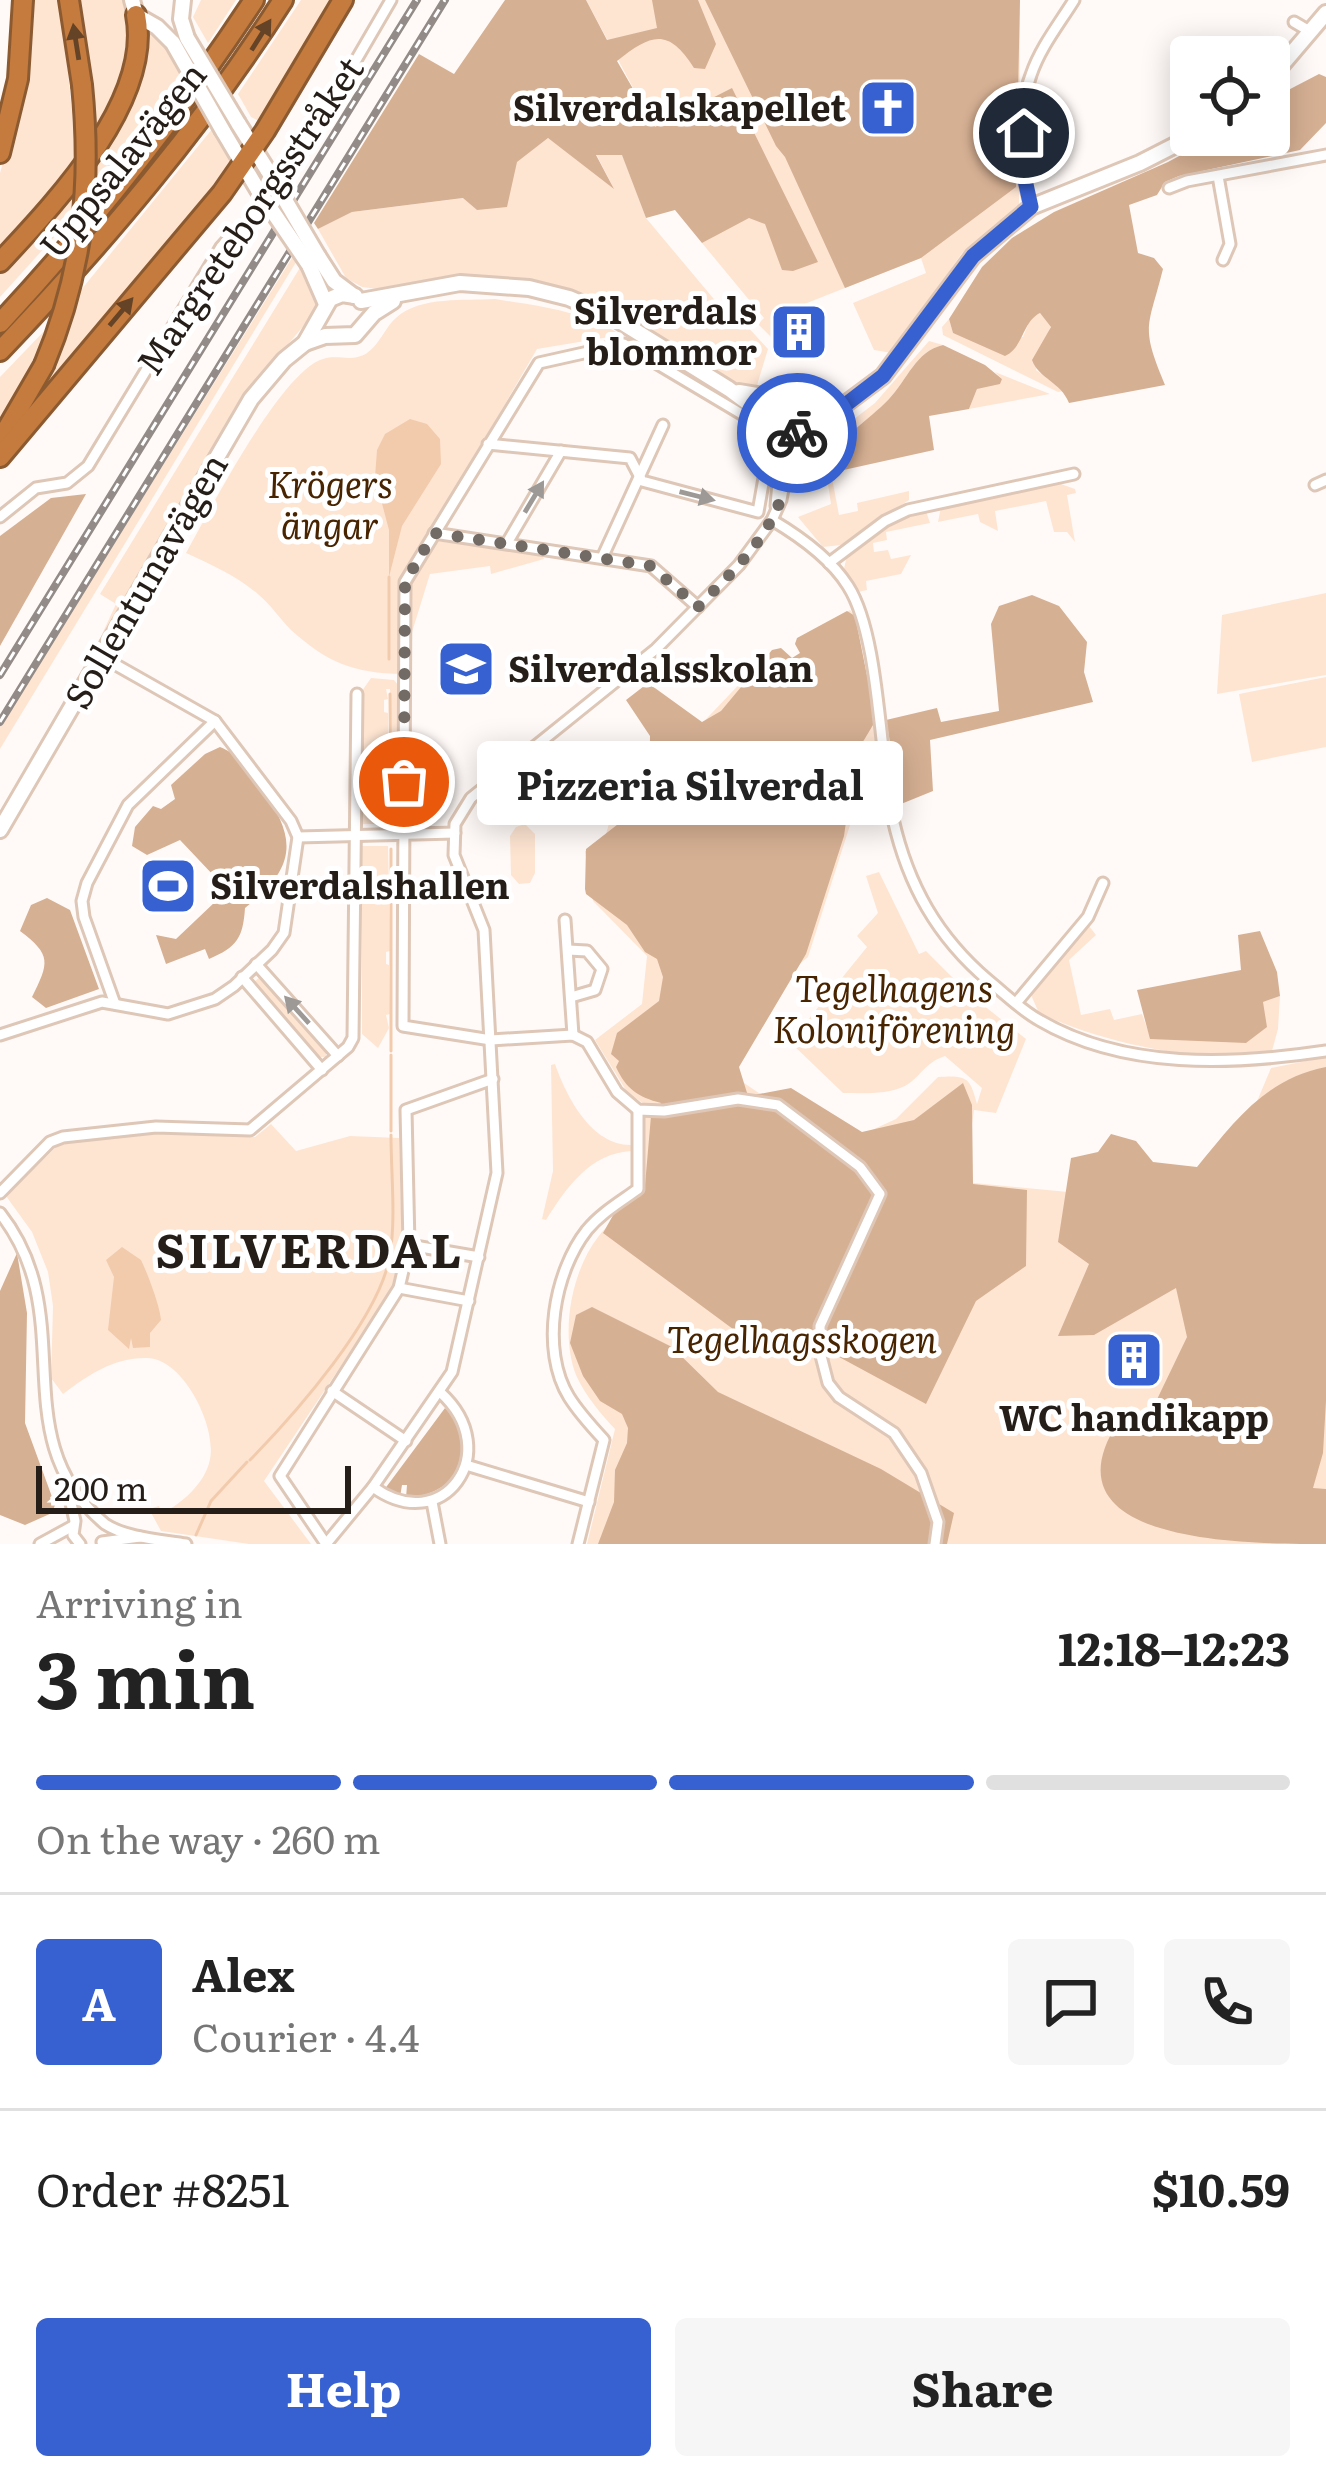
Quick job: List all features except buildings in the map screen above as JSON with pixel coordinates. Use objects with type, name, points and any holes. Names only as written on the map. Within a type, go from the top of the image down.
[{"type":"highway","points":[[0,153],[18,79],[23,0]]},
{"type":"highway","points":[[0,442],[44,365],[81,251],[88,172],[69,0]]},
{"type":"highway","name":"Uppsalavägen","points":[[0,323],[156,138],[254,0]]},
{"type":"highway","name":"Uppsalavägen","points":[[0,351],[59,289],[219,96],[283,0]]},
{"type":"highway","points":[[0,457],[222,193],[343,0]]},
{"type":"highway","points":[[0,262],[68,183],[114,113],[138,57],[134,8]]},
{"type":"highway","points":[[222,193],[258,190]]},
{"type":"street","points":[[183,0],[180,40],[241,167],[314,260],[358,299],[365,323]]},
{"type":"street","name":"Margreteborgsstråket","points":[[0,517],[36,488],[67,483],[88,466],[221,247],[239,227],[255,219],[299,158],[391,0]]},
{"type":"street","points":[[1031,207],[1023,171],[1025,94],[1037,59],[1073,0]]},
{"type":"street","points":[[134,8],[180,40],[268,171],[314,260],[333,335]]},
{"type":"street","points":[[1290,61],[1317,37],[1326,13]]},
{"type":"street","points":[[1294,22],[1317,37]]},
{"type":"street","points":[[324,310],[336,295],[358,299],[434,286],[488,283],[569,298],[613,317],[728,389],[770,424],[798,431],[883,376],[973,256],[1031,207],[1170,148]]},
{"type":"street","points":[[1169,188],[1326,155]]},
{"type":"street","points":[[1219,176],[1230,244],[1223,260]]},
{"type":"street","points":[[304,343],[356,335],[402,294]]},
{"type":"street","name":"Sollentunavägen","points":[[0,830],[251,399],[304,343],[324,310]]},
{"type":"street","points":[[488,444],[630,458],[642,482],[758,512],[768,455],[754,422],[740,410],[623,344],[539,363],[488,444],[405,582],[403,1026],[491,1040],[573,1035],[587,1042],[617,1092],[638,1110],[664,1112],[738,1099],[761,1101],[778,1106],[804,1124],[869,1177],[880,1194],[820,1326],[820,1352],[828,1383],[839,1397],[894,1433],[921,1473],[938,1522],[935,1544]]},
{"type":"street","points":[[728,389],[776,398],[790,395],[805,406],[846,404]]},
{"type":"street","points":[[493,1078],[406,1110],[410,1245],[399,1288],[280,1475],[326,1544],[406,1442],[452,1372],[497,1173],[493,1078],[491,1040],[484,930],[454,855],[455,824],[471,798],[656,649],[739,566],[772,520],[776,506],[779,469],[768,408],[776,398]]},
{"type":"street","points":[[776,506],[805,406]]},
{"type":"street","points":[[602,558],[662,425]]},
{"type":"street","points":[[507,543],[561,451]]},
{"type":"street","points":[[830,563],[885,521],[908,510],[1075,474]]},
{"type":"street","points":[[772,520],[830,563],[856,601],[867,638],[892,817],[914,888],[962,958],[1016,1003],[1054,1027],[1141,1055],[1227,1061],[1326,1051]]},
{"type":"street","points":[[434,533],[651,566],[698,607]]},
{"type":"street","points":[[0,1035],[101,1002],[168,1014],[215,999],[284,933],[298,836],[291,820],[215,721],[102,657]]},
{"type":"street","points":[[0,1193],[50,1142],[156,1127],[250,1130],[353,1038],[357,694]]},
{"type":"street","points":[[115,1004],[85,917],[82,902],[87,883],[128,805],[215,721]]},
{"type":"street","points":[[298,836],[455,833]]},
{"type":"street","points":[[1016,1003],[1088,917],[1103,883]]},
{"type":"street","points":[[565,920],[573,1035]]},
{"type":"street","points":[[568,950],[587,950],[600,962],[602,973],[591,993],[572,997]]},
{"type":"street","points":[[256,964],[338,1056]]},
{"type":"street","points":[[242,977],[322,1070]]},
{"type":"street","points":[[578,1544],[604,1441],[567,1395],[560,1376],[556,1302],[584,1234],[607,1210],[638,1189],[638,1110]]},
{"type":"street","points":[[0,1213],[18,1235],[37,1305],[36,1402],[41,1443],[68,1490],[105,1524],[186,1544]]},
{"type":"street","points":[[410,1245],[479,1257]]},
{"type":"street","points":[[399,1288],[469,1300]]},
{"type":"street","points":[[332,1391],[406,1442]]},
{"type":"street","points":[[373,1487],[409,1504],[432,1502],[466,1465],[470,1441],[465,1421],[441,1393]]},
{"type":"street","points":[[466,1465],[589,1502]]},
{"type":"street","points":[[43,1542],[78,1542],[68,1490]]},
{"type":"street","points":[[432,1502],[440,1544]]},
{"type":"street","points":[[43,1542],[94,1514]]},
{"type":"street","points":[[105,1524],[101,1543],[145,1537]]},
{"type":"green space","points":[[31,0],[61,0],[77,163],[0,254],[0,173],[24,90]]},
{"type":"green space","points":[[78,0],[123,0],[127,23],[125,71],[95,137]]},
{"type":"green space","points":[[201,0],[236,0],[208,43],[193,17]]},
{"type":"green space","points":[[301,0],[336,0],[261,122],[251,117],[238,94]]},
{"type":"green space","points":[[505,0],[586,0],[607,40],[657,28],[652,0],[698,0],[716,44],[705,69],[694,68],[676,46],[659,39],[617,61],[655,127],[732,88],[818,262],[782,270],[765,224],[749,218],[702,243],[675,210],[646,218],[622,155],[596,155],[614,189],[548,138],[517,162],[507,207],[477,210],[463,198],[352,212],[318,229],[314,223],[419,54],[454,74]]},
{"type":"green space","points":[[586,0],[1020,0],[1019,204],[1014,215],[962,253],[892,353],[874,350],[853,303],[926,273],[921,258],[774,316],[786,352],[758,324],[764,318],[702,243],[713,237]]},
{"type":"green space","points":[[705,0],[1020,0],[1016,187],[921,258],[845,288]]},
{"type":"green space","points":[[144,28],[162,40],[184,76],[96,190],[96,155]]},
{"type":"green space","points":[[1319,74],[1326,77],[1326,123],[1300,150],[1290,152],[1290,89]]},
{"type":"green space","points":[[213,128],[232,162],[36,404],[81,290]]},
{"type":"green space","points":[[548,138],[612,185],[596,154],[622,154],[646,218],[739,329],[746,325],[768,349],[755,392],[735,385],[640,327],[533,283],[463,277],[385,290],[362,287],[346,278],[318,229],[352,212],[464,198],[477,210],[517,161]]},
{"type":"green space","points":[[1179,156],[1272,156],[1179,176],[1165,182],[1157,195],[1129,205],[1138,253],[1154,258],[1163,269],[1149,338],[1165,385],[1069,403],[1032,360],[1051,327],[1040,313],[1005,356],[953,333],[949,319],[982,267],[1012,238],[1054,212]]},
{"type":"green space","points":[[77,182],[75,214],[0,297],[0,271]]},
{"type":"green space","points":[[295,253],[298,259],[0,749],[0,727]]},
{"type":"green space","points":[[301,266],[317,291],[316,311],[244,397],[101,647],[97,645],[116,604],[100,594]]},
{"type":"green space","name":"Krögers ängar","points":[[495,299],[576,315],[621,335],[537,349],[402,581],[402,674],[355,668],[329,658],[291,630],[251,588],[186,553],[247,445],[306,369],[323,359],[367,353],[407,310],[444,301]]},
{"type":"green space","points":[[1040,313],[1051,326],[1036,370],[1064,391],[943,335],[942,327],[949,319],[953,333],[966,338],[1023,337],[1031,317]]},
{"type":"green space","points":[[50,325],[34,362],[0,422],[0,377]]},
{"type":"green space","points":[[929,341],[943,345],[919,360],[829,462],[839,515],[858,511],[857,503],[909,491],[909,500],[841,545],[823,547],[798,517],[831,504],[826,471],[811,452],[875,403]]},
{"type":"green space","points":[[943,345],[985,365],[1002,379],[1000,384],[977,389],[969,409],[929,416],[934,450],[830,473],[829,462],[841,443],[889,399],[919,360]]},
{"type":"green space","points":[[995,372],[1050,394],[969,409],[977,389],[1002,379]]},
{"type":"green space","points":[[1058,483],[1075,489],[1076,493],[1067,495],[1075,542],[1067,532],[1054,532],[1046,501],[995,511],[998,531],[980,522],[978,514],[938,522],[941,507]]},
{"type":"green space","points":[[86,494],[0,646],[0,536],[51,498]]},
{"type":"green space","points":[[926,511],[930,523],[886,532],[887,540],[873,543],[874,552],[888,550],[891,559],[911,555],[901,574],[866,581],[867,590],[858,592],[844,569],[847,555],[890,524]]},
{"type":"green space","points":[[437,541],[542,555],[544,559],[491,574],[490,566],[430,574],[409,642],[410,582]]},
{"type":"green space","points":[[1326,593],[1326,675],[1217,694],[1222,615]]},
{"type":"green space","points":[[1032,595],[1059,606],[1087,642],[1084,672],[1093,702],[930,740],[933,791],[901,804],[886,720],[937,708],[941,722],[999,711],[991,624],[999,606]]},
{"type":"green space","name":"Tegelhagsskogen","points":[[850,610],[856,617],[878,743],[859,751],[851,822],[808,957],[761,997],[725,1070],[825,1138],[861,1135],[896,1119],[938,1077],[966,1080],[977,1104],[982,1088],[945,1056],[898,1089],[843,1093],[790,1042],[867,947],[857,936],[878,913],[866,876],[879,872],[919,954],[926,951],[968,993],[1026,1039],[996,1113],[974,1110],[964,1182],[1213,1206],[1271,1068],[1326,1057],[1326,1544],[587,1544],[615,1429],[576,1375],[569,1341],[571,1304],[581,1268],[598,1237],[644,1204],[644,1104],[627,1092],[595,1040],[642,1004],[647,956],[593,901],[585,851],[602,848],[610,820],[767,655],[792,659],[801,653],[795,643],[798,638]]},
{"type":"green space","points":[[847,611],[855,616],[876,720],[861,745],[844,836],[806,954],[739,1067],[748,1096],[791,1088],[862,1132],[914,1120],[963,1083],[972,1105],[973,1184],[1027,1190],[1026,1266],[976,1301],[926,1404],[828,1351],[760,1349],[603,1233],[616,1210],[645,1185],[651,1116],[661,1103],[629,1086],[611,1054],[617,1033],[659,1001],[663,977],[657,959],[585,889],[586,849],[649,800],[650,736],[626,700],[648,683],[702,722],[721,711],[772,650],[781,648],[792,658],[800,653],[797,638]]},
{"type":"green space","points":[[1326,677],[1326,747],[1252,762],[1239,694]]},
{"type":"green space","points":[[371,678],[394,680],[399,686],[397,738],[392,738],[390,689],[384,700],[388,824],[362,824],[362,691]]},
{"type":"green space","points":[[220,747],[242,764],[272,805],[286,837],[283,865],[245,908],[240,934],[232,946],[209,959],[205,949],[166,964],[156,935],[176,939],[216,901],[210,892],[215,877],[180,840],[147,855],[132,846],[135,827],[153,806],[161,809],[175,799],[171,785],[205,754]]},
{"type":"green space","points":[[525,824],[535,834],[535,873],[530,883],[519,884],[511,875],[510,836]]},
{"type":"green space","points":[[362,846],[388,846],[385,902],[389,902],[390,1014],[386,1015],[389,1028],[378,1048],[362,1034]]},
{"type":"green space","points":[[47,898],[70,910],[99,989],[46,1008],[32,997],[44,968],[42,953],[20,931],[31,905]]},
{"type":"green space","points":[[1089,926],[1096,935],[1069,960],[1081,1015],[1110,1009],[1114,1020],[1142,1014],[1151,1039],[1280,996],[1272,1051],[1218,1056],[1154,1049],[1090,1033],[1039,1013],[1031,995]]},
{"type":"green space","points":[[1260,931],[1277,972],[1280,996],[1263,1002],[1267,1027],[1246,1043],[1150,1039],[1137,990],[1241,970],[1238,935]]},
{"type":"green space","points":[[262,975],[326,1048],[326,1057],[315,1057],[253,983]]},
{"type":"green space","points":[[555,1064],[583,1118],[605,1138],[632,1145],[632,1151],[592,1165],[571,1184],[546,1220],[542,1219],[553,1171],[551,1065]]},
{"type":"green space","points":[[1326,1067],[1326,1401],[1323,1453],[1313,1488],[1326,1489],[1326,1544],[1204,1538],[1162,1529],[1128,1514],[1106,1493],[1101,1462],[1118,1422],[1149,1416],[1187,1337],[1176,1288],[1094,1335],[1058,1336],[1089,1264],[1058,1242],[1071,1158],[1098,1152],[1111,1134],[1136,1141],[1153,1162],[1197,1167],[1238,1118],[1268,1092]]},
{"type":"green space","points":[[271,1124],[296,1151],[350,1136],[399,1138],[402,1244],[391,1291],[264,1481],[311,1544],[249,1544],[161,1531],[149,1509],[159,1506],[162,1513],[177,1504],[208,1468],[211,1445],[203,1413],[173,1369],[146,1358],[112,1364],[63,1394],[51,1378],[53,1306],[48,1272],[32,1232],[6,1196],[60,1143],[154,1133],[255,1137]]},
{"type":"green space","points":[[17,1253],[27,1313],[25,1423],[55,1505],[52,1513],[25,1525],[0,1515],[0,1291]]},
{"type":"green space","points":[[592,1307],[672,1347],[718,1392],[881,1469],[954,1513],[947,1544],[598,1544],[614,1502],[615,1470],[628,1428],[622,1414],[600,1401],[583,1376],[570,1343],[576,1315]]},
{"type":"green space","points":[[445,1408],[462,1439],[460,1467],[452,1479],[424,1495],[406,1498],[407,1485],[402,1485],[400,1497],[384,1490]]},
{"type":"shaded area","points":[[410,419],[427,424],[440,439],[441,464],[402,526],[389,577],[389,530],[375,477],[377,450],[385,434]]},
{"type":"shaded area","points":[[122,1247],[141,1260],[158,1306],[161,1320],[150,1333],[150,1347],[133,1348],[131,1338],[129,1349],[108,1330],[114,1277],[106,1260]]},
{"type":"waterway","points":[[389,577],[389,659]]},
{"type":"waterway","points":[[390,694],[391,825]]},
{"type":"waterway","points":[[391,849],[391,1051]]},
{"type":"waterway","points":[[391,1055],[391,1131]]},
{"type":"waterway","points":[[250,1460],[333,1364],[383,1280],[393,1226],[391,1135]]},
{"type":"waterway","points":[[196,1535],[211,1501],[247,1462]]},
{"type":"railway","points":[[0,675],[417,0]]},
{"type":"railway","points":[[0,722],[445,0]]},
{"type":"way so far","points":[[404,782],[405,582],[434,533],[651,566],[698,607],[739,566],[772,520],[797,433]]},
{"type":"place","name":"Silverdalskapellet","points":[[888,108]]},
{"type":"place","name":"Silverdals blommor","points":[[799,332]]},
{"type":"place","name":"Silverdalsskolan","points":[[466,669]]},
{"type":"place","name":"Pizzeria Silverdal","points":[[404,782]]},
{"type":"place","name":"Silverdalshallen","points":[[168,886]]},
{"type":"place","name":"WC handikapp","points":[[1134,1360]]},
{"type":"district","name":"SILVERDAL","points":[[310,1251]]},
{"type":"route","points":[[797,433],[836,412],[883,376],[973,256],[1031,207],[1023,171],[1024,133]]},
{"type":"park label","name":"Tegelhagens Koloniförening","points":[[894,1010]]}]
